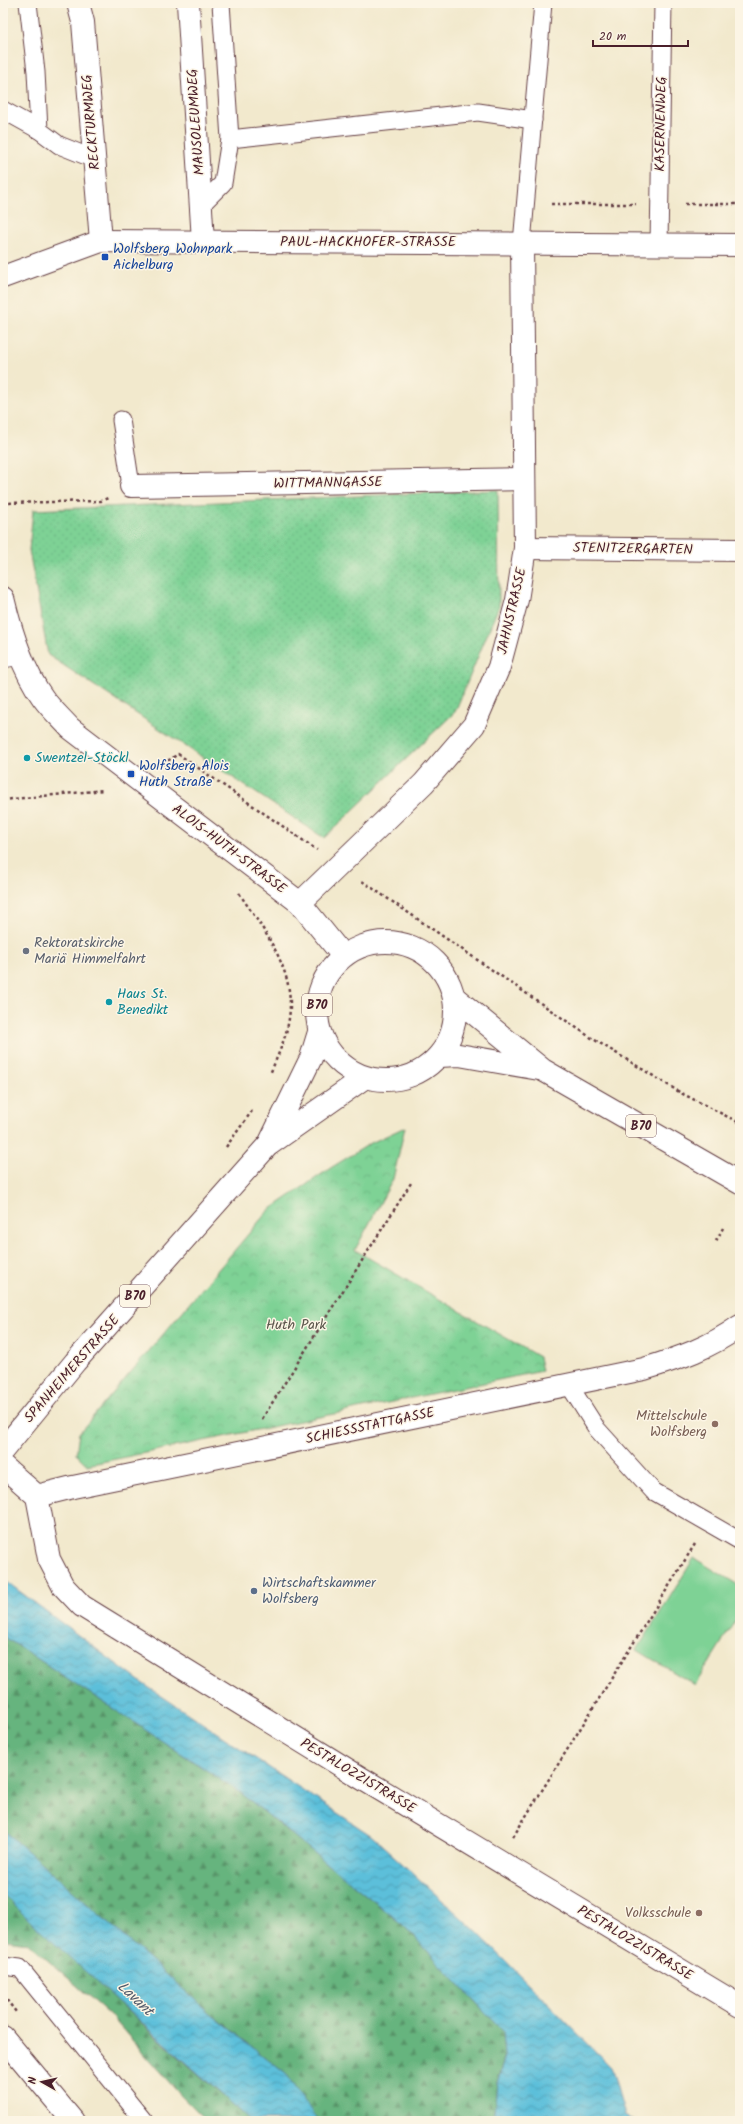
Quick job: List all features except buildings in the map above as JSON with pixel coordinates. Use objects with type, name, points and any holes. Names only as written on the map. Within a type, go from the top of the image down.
[{"type":"street","name":"RECKTURMWEG","points":[[78,3],[83,22],[101,241]]},
{"type":"street","name":"MAUSOLEUMWEG","points":[[188,3],[203,241]]},
{"type":"street","name":"PAUL-HACKHOFER-STRASSE","points":[[3,277],[101,241],[740,245]]},
{"type":"street","name":"JAHNSTRASSE","points":[[300,903],[340,866],[424,783],[474,725],[499,667],[517,600],[525,548],[522,243]]},
{"type":"street","name":"WITTMANNGASSE","points":[[131,486],[524,479]]},
{"type":"street","name":"STENITZERGARTEN","points":[[525,548],[740,550]]},
{"type":"street","name":"ALOIS-HUTH-STRASSE","points":[[3,598],[9,624],[12,658],[43,698],[70,728],[300,903],[343,956]]},
{"type":"street","name":"B70","points":[[387,941],[410,945],[430,957],[446,975],[454,997],[455,1018],[450,1038],[439,1056],[424,1070],[405,1078],[384,1081],[364,1078],[349,1070],[336,1060],[326,1047],[319,1032],[316,1011],[319,990],[328,971],[343,956],[364,945],[387,941]]},
{"type":"street","name":"B70","points":[[454,997],[543,1070],[740,1183]]},
{"type":"street","name":"SPANHEIMERSTRASSE","points":[[269,1144],[311,1058],[319,1032]]},
{"type":"street","name":"B70","points":[[439,1056],[459,1055],[543,1070]]},
{"type":"street","name":"SPANHEIMERSTRASSE","points":[[3,1450],[76,1362],[269,1144],[364,1078]]},
{"type":"street","name":"SCHIESSSTATTGASSE","points":[[37,1496],[644,1369],[688,1356],[721,1340],[740,1326]]},
{"type":"street","points":[[3,1466],[37,1496]]},
{"type":"street","name":"PESTALOZZISTRASSE","points":[[37,1496],[49,1559],[63,1586],[82,1606],[498,1861],[740,2006]]},
{"type":"street","points":[[3,2037],[73,2121]]},
{"type":"lane","points":[[28,3],[36,72],[39,130]]},
{"type":"lane","points":[[201,205],[222,183],[230,139],[221,3]]},
{"type":"lane","points":[[522,243],[524,204],[543,3]]},
{"type":"lane","name":"KASERNENWEG","points":[[659,244],[663,3]]},
{"type":"lane","points":[[3,110],[39,130],[59,145],[94,159]]},
{"type":"lane","points":[[230,139],[478,112],[533,120]]},
{"type":"lane","points":[[121,420],[131,486]]},
{"type":"lane","points":[[569,1385],[597,1429],[653,1491],[740,1542]]},
{"type":"lane","points":[[3,1966],[20,1968],[144,2121]]},
{"type":"path","points":[[524,204],[740,204]]},
{"type":"path","points":[[3,503],[101,502],[131,486]]},
{"type":"path","points":[[158,767],[178,754],[590,1037],[681,1093],[740,1123]]},
{"type":"path","points":[[3,800],[107,790]]},
{"type":"path","points":[[235,887],[279,954],[289,983],[290,1010],[284,1038],[267,1081]]},
{"type":"path","points":[[222,1153],[254,1108]]},
{"type":"path","points":[[247,1452],[249,1440],[411,1183]]},
{"type":"path","points":[[716,1241],[723,1228]]},
{"type":"path","points":[[498,1861],[708,1523]]},
{"type":"green space","points":[[498,490],[499,606],[455,712],[324,838],[48,655],[29,550],[33,510]]},
{"type":"green space","name":"Huth Park","points":[[405,1127],[393,1179],[355,1250],[539,1357],[542,1371],[87,1465],[76,1454],[79,1433],[268,1211],[332,1167],[371,1143]]},
{"type":"green space","points":[[694,1558],[740,1586],[740,1613],[695,1685],[637,1650]]},
{"type":"green space","points":[[3,1636],[241,1793],[404,1926],[503,2031],[505,2056],[497,2083],[493,2121],[318,2121],[287,2075],[211,2014],[3,1829]]},
{"type":"green space","points":[[3,1894],[153,2034],[251,2121],[206,2121],[183,2098],[109,2014],[28,1943],[3,1941]]},
{"type":"water","points":[[3,1579],[142,1683],[372,1836],[476,1931],[611,2067],[625,2115],[634,2121],[493,2121],[497,2083],[505,2056],[503,2031],[404,1926],[241,1793],[3,1636]]},
{"type":"water","name":"Lavant","points":[[3,1829],[211,2014],[287,2075],[318,2121],[251,2121],[35,1926],[3,1894]]},
{"type":"place","name":"Wolfsberg Wohnpark Aichelburg","points":[[105,257]]},
{"type":"place","name":"Swentzel-Stöckl","points":[[27,758]]},
{"type":"place","name":"Wolfsberg Alois Huth Straße","points":[[131,774]]},
{"type":"place","name":"Rektoratskirche Mariä Himmelfahrt","points":[[26,951]]},
{"type":"place","name":"Haus St. Benedikt","points":[[109,1002]]},
{"type":"place","name":"Mittelschule Wolfsberg","points":[[715,1424]]},
{"type":"place","name":"Wirtschaftskammer Wolfsberg","points":[[254,1591]]},
{"type":"place","name":"Volksschule","points":[[699,1913]]}]
